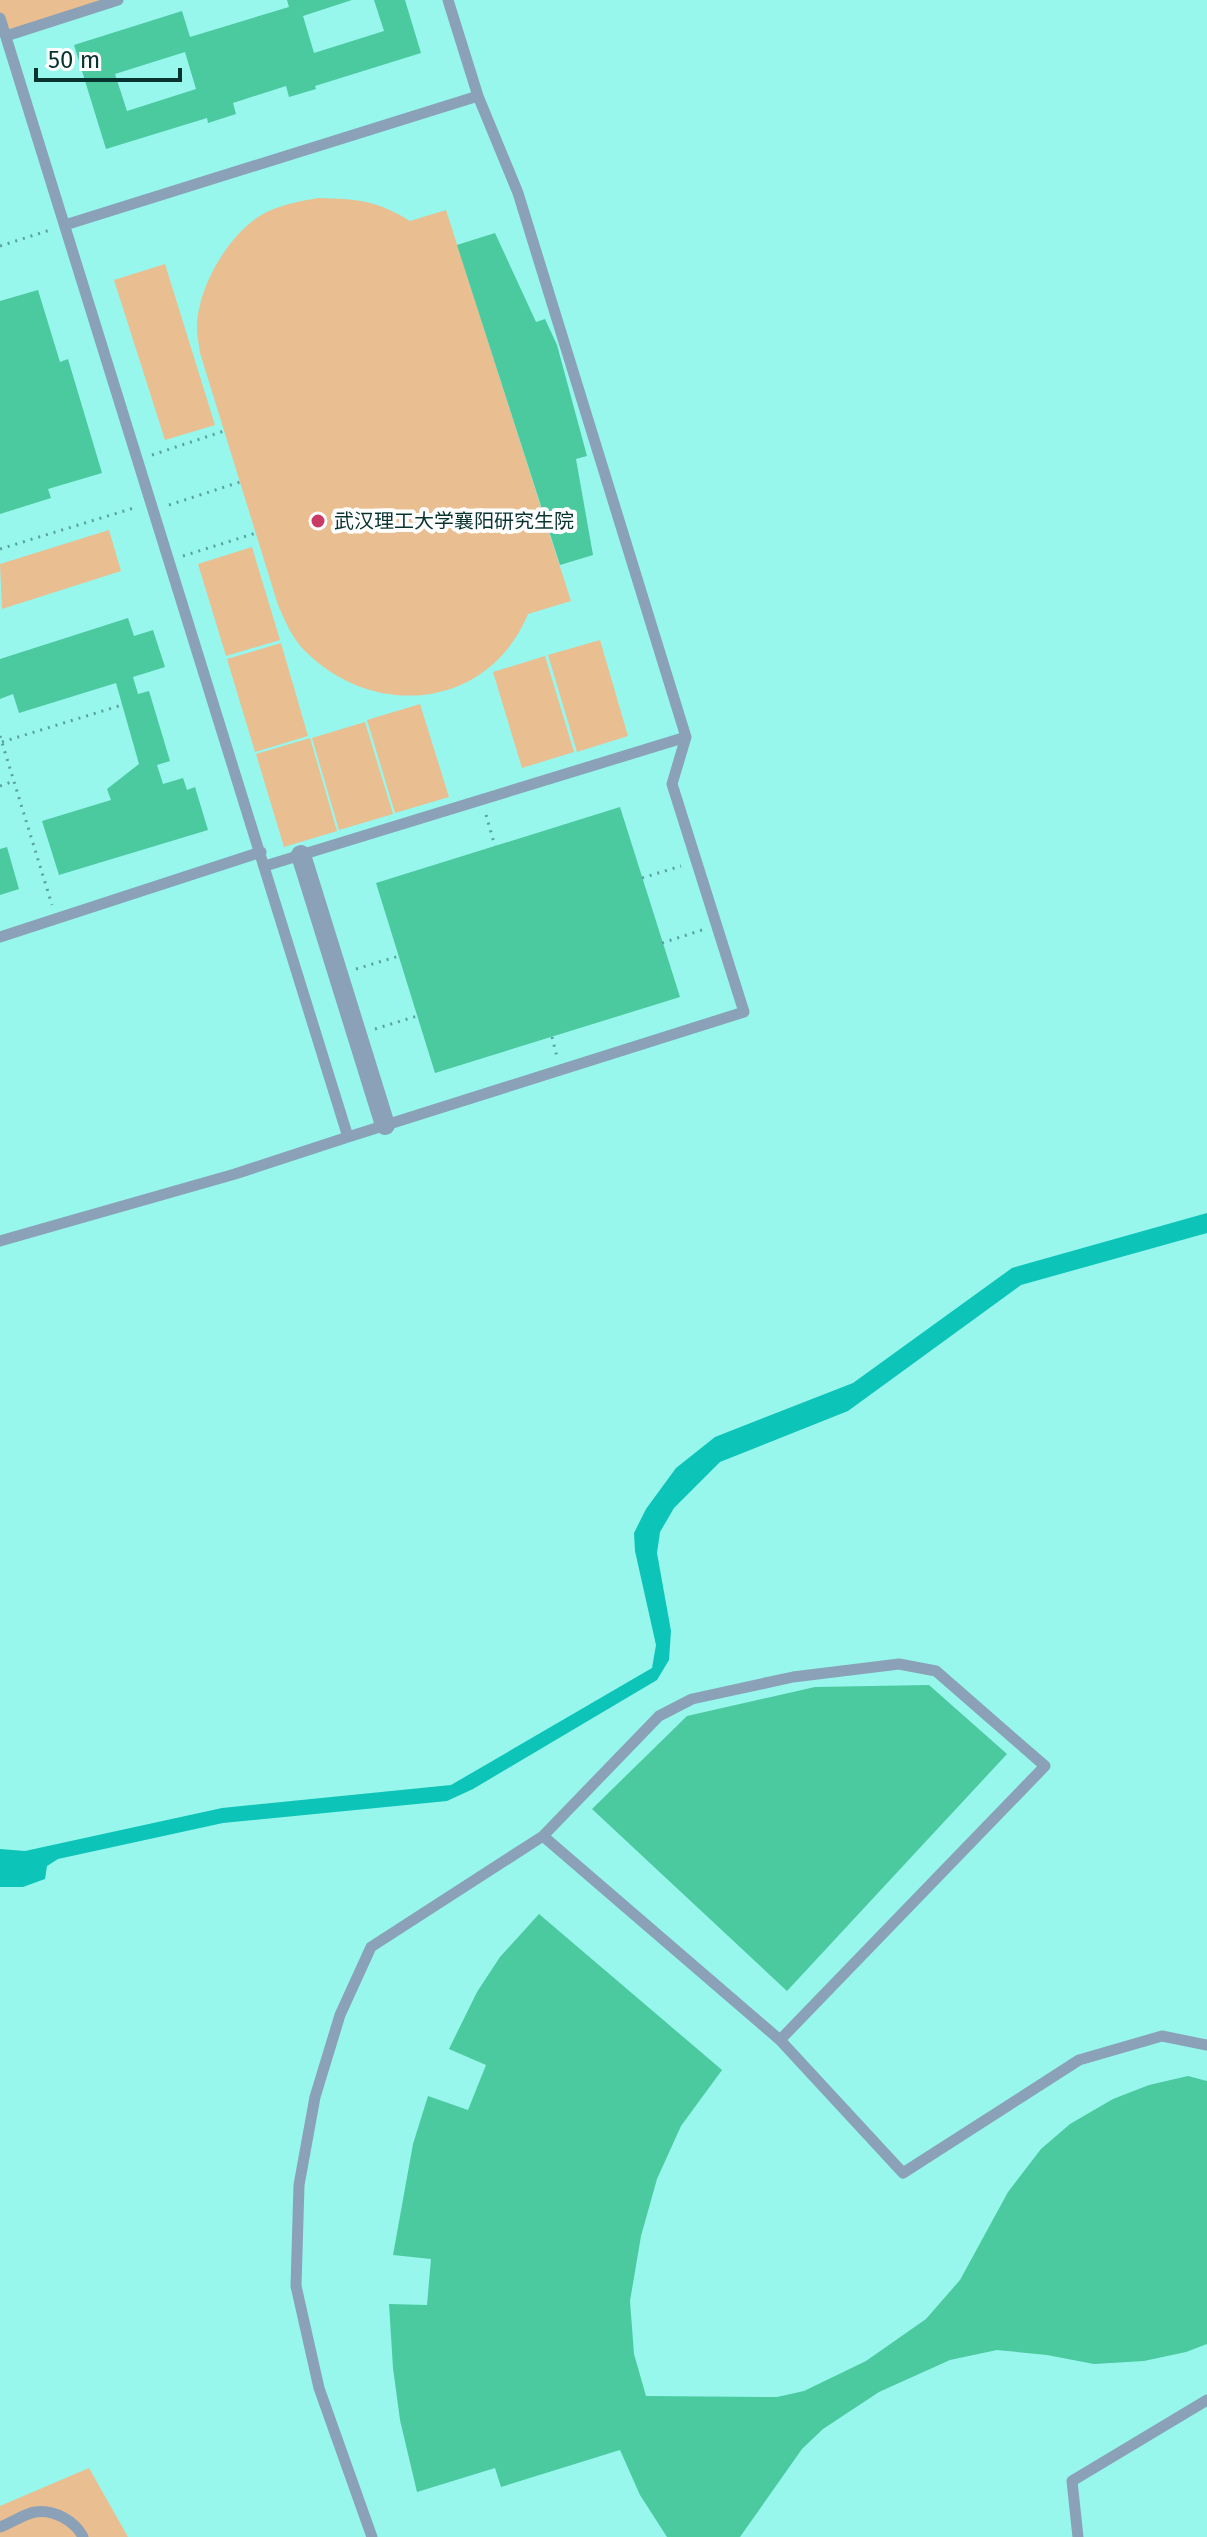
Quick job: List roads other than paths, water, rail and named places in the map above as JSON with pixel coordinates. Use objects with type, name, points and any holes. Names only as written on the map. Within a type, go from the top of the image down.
[{"type":"street","points":[[301,855],[385,1125]]},
{"type":"lane","points":[[6,36],[118,0]]},
{"type":"lane","points":[[0,1241],[235,1174],[744,1012],[672,784],[686,737],[518,193],[478,96],[448,0]]},
{"type":"lane","points":[[0,18],[348,1137]]},
{"type":"lane","points":[[65,225],[478,96]]},
{"type":"lane","points":[[265,866],[686,737]]},
{"type":"lane","points":[[0,937],[261,852]]},
{"type":"lane","points":[[372,2537],[319,2388],[296,2286],[299,2185],[315,2097],[340,2015],[371,1947],[543,1836],[659,1716],[692,1699],[793,1677],[899,1664],[936,1671],[1045,1766],[780,2040]]},
{"type":"lane","points":[[543,1836],[780,2040],[903,2173],[1079,2060],[1162,2036],[1207,2045]]},
{"type":"lane","points":[[1078,2537],[1072,2481],[1207,2400]]},
{"type":"lane","points":[[0,2527],[35,2512],[54,2513],[78,2526],[83,2537]]},
{"type":"water","points":[[1207,1213],[1207,1233],[1021,1285],[848,1411],[720,1462],[674,1508],[660,1532],[657,1553],[671,1631],[669,1660],[657,1680],[473,1789],[447,1801],[223,1823],[58,1859],[47,1866],[45,1879],[23,1887],[0,1887],[0,1849],[25,1851],[222,1808],[451,1785],[652,1668],[656,1645],[635,1551],[634,1533],[646,1509],[676,1468],[715,1437],[853,1383],[1012,1268]]},
{"type":"place","name":"武汉理工大学襄阳研究生院","points":[[318,521]]}]
